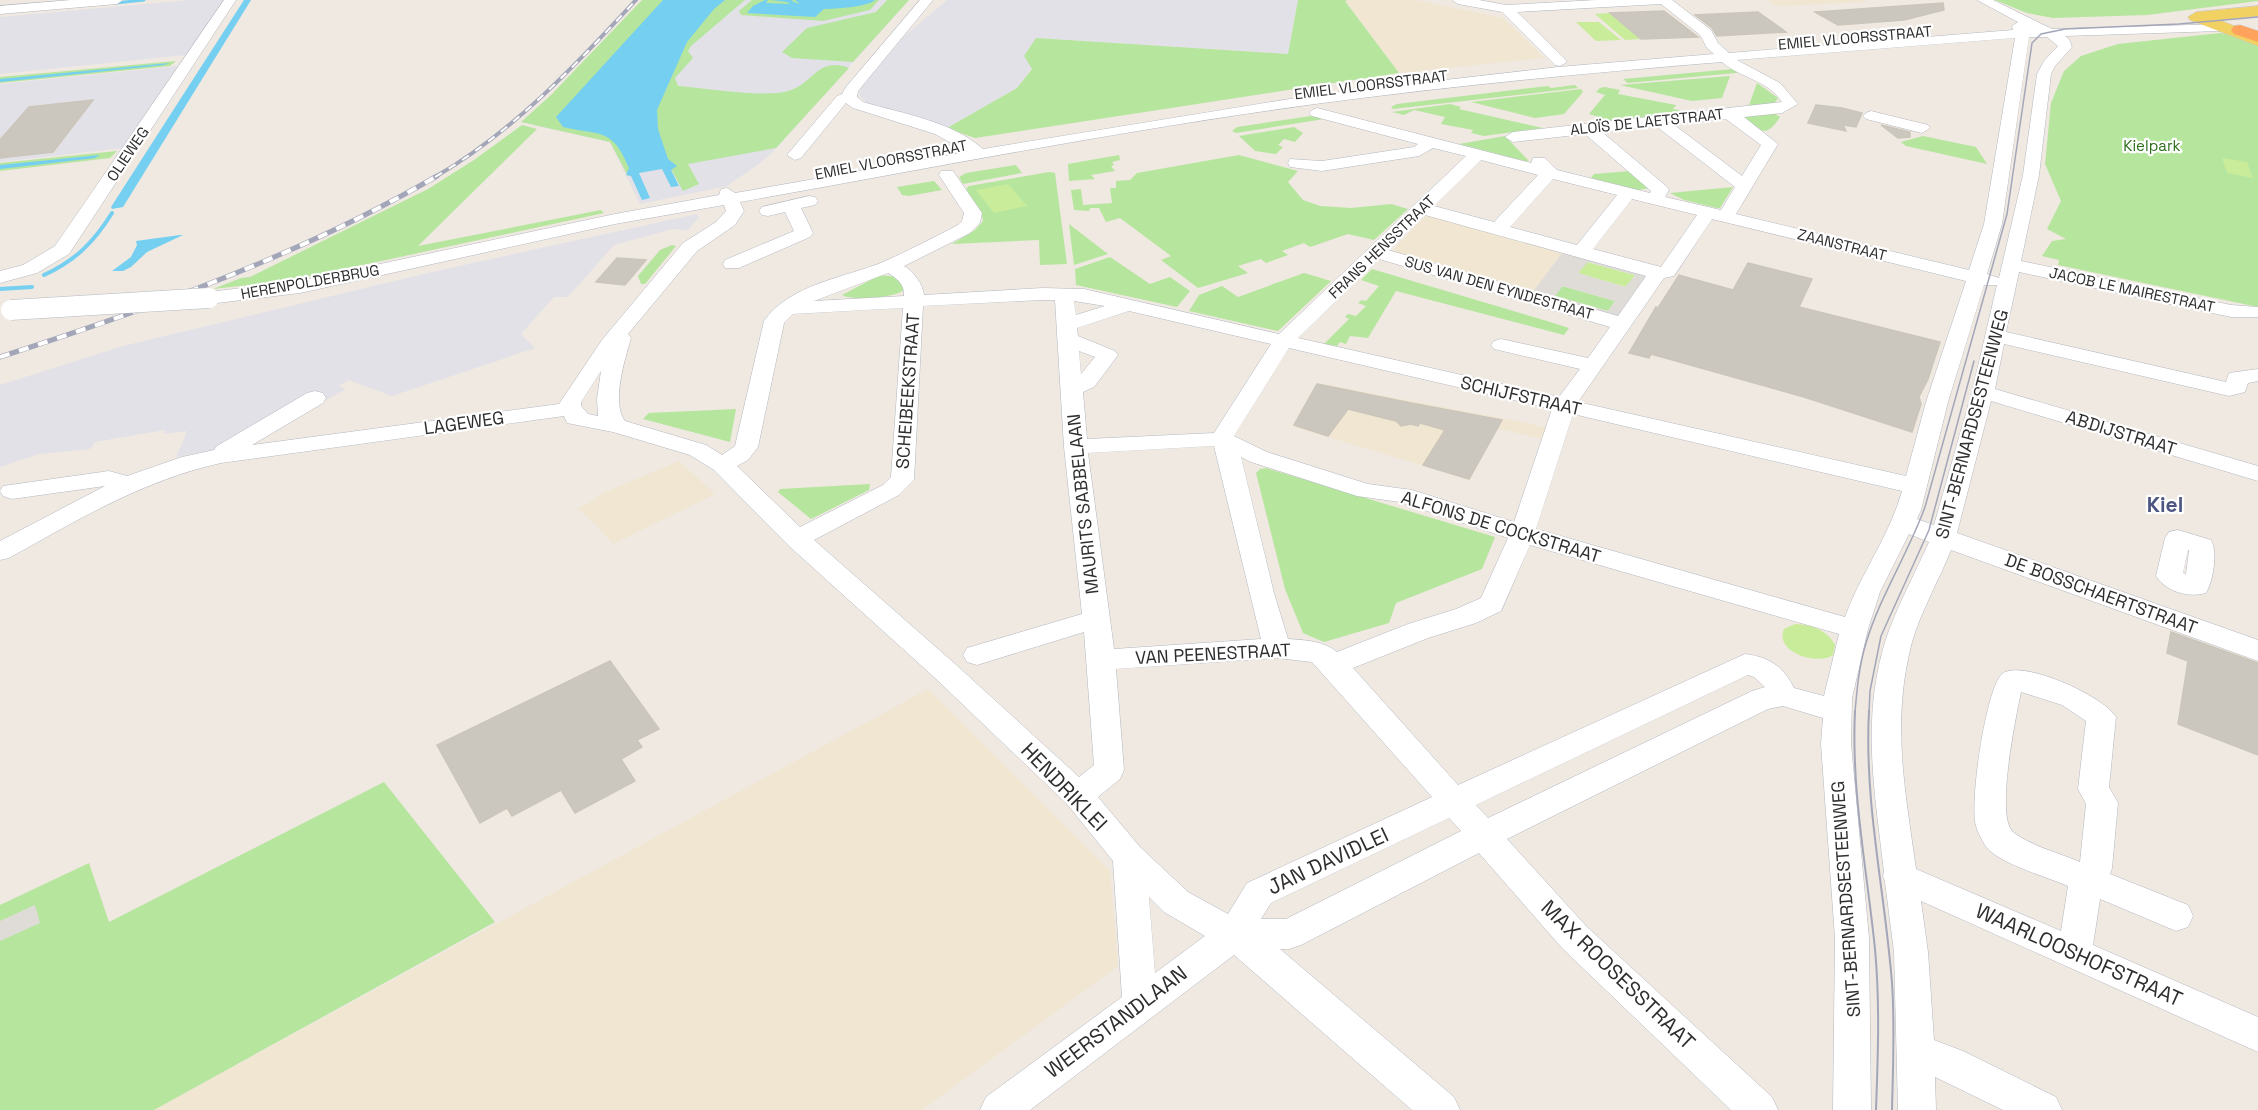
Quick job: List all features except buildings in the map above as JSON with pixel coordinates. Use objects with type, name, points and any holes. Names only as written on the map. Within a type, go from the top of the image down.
[{"type":"highway","points":[[2230,28],[2258,39]]},
{"type":"main road","points":[[2201,17],[2258,10]]},
{"type":"main road","points":[[2201,17],[2230,28],[2258,23]]},
{"type":"street","points":[[0,10],[117,0]]},
{"type":"street","name":"OLIEWEG","points":[[0,278],[30,269],[62,250],[230,0]]},
{"type":"street","points":[[849,98],[850,90],[927,0]]},
{"type":"street","points":[[1458,0],[1506,9],[1664,0],[1706,33],[1726,57]]},
{"type":"street","points":[[1976,0],[2021,29],[2035,25],[2201,17]]},
{"type":"street","points":[[1983,0],[2050,33]]},
{"type":"street","points":[[1506,9],[1560,62]]},
{"type":"street","name":"EMIEL VLOORSSTRAAT","points":[[768,211],[947,175],[1317,113],[1541,85],[1726,57],[2021,29],[2050,33],[2230,28]]},
{"type":"street","name":"EMIEL VLOORSSTRAAT","points":[[975,150],[1014,149],[1247,110],[1379,91],[1558,71],[1957,38],[2021,29]]},
{"type":"street","name":"SINT-BERNARDSESTEENWEG","points":[[1852,1110],[1852,938],[1838,773],[1836,711],[1854,629],[1876,574],[1903,523],[1916,486],[1931,423],[1993,224],[2020,52],[2021,29]]},
{"type":"street","points":[[2053,60],[2106,40],[2113,32]]},
{"type":"street","name":"SINT-BERNARDSESTEENWEG","points":[[1917,1110],[1911,952],[1899,876],[1885,752],[1890,677],[1906,619],[1943,539],[1997,336],[2031,175],[2044,74],[2065,45],[2050,33]]},
{"type":"street","points":[[1957,38],[1987,42],[2020,52]]},
{"type":"street","name":"EMIEL VLOORSSTRAAT","points":[[728,196],[975,150],[1307,93],[1560,62],[1726,57]]},
{"type":"street","name":"ALOÏS DE LAETSTRAAT","points":[[1550,172],[1513,137],[1782,108],[1790,104],[1785,94],[1726,57]]},
{"type":"street","points":[[795,155],[842,99],[849,98],[858,105],[955,136],[975,150]]},
{"type":"street","name":"ZAANSTRAAT","points":[[1317,113],[1628,193],[1976,277],[2011,275]]},
{"type":"street","points":[[1421,208],[1658,273],[1668,272],[1743,185],[1770,144],[1730,114]]},
{"type":"street","points":[[1871,116],[1922,128]]},
{"type":"street","points":[[1659,121],[1743,185]]},
{"type":"street","points":[[1587,128],[1660,190],[1655,199]]},
{"type":"street","points":[[1296,163],[1331,165],[1419,151],[1431,141]]},
{"type":"street","name":"EMIEL VLOORSSTRAAT","points":[[1014,149],[1054,156]]},
{"type":"street","name":"FRANS HENSSTRAAT","points":[[1221,439],[1284,340],[1479,153]]},
{"type":"street","points":[[1498,229],[1550,172]]},
{"type":"street","points":[[722,465],[740,455],[746,447],[774,321],[788,308],[823,289],[849,282],[889,266],[964,229],[971,223],[973,213],[947,175]]},
{"type":"street","points":[[1581,252],[1628,193]]},
{"type":"street","points":[[618,426],[576,418],[573,407],[597,361],[690,246],[731,220],[735,211],[728,196]]},
{"type":"street","name":"HERENPOLDERBRUG","points":[[6,311],[209,298],[291,288],[728,196]]},
{"type":"street","points":[[732,264],[804,233],[791,205]]},
{"type":"street","name":"SUS VAN DEN EYNDESTRAAT","points":[[1376,252],[1623,324]]},
{"type":"street","name":"SCHEIBEEKSTRAAT","points":[[797,539],[891,490],[902,480],[915,302],[911,282],[904,274],[889,266]]},
{"type":"street","points":[[1454,803],[1334,665],[1418,631],[1466,616],[1492,604],[1522,534],[1565,405],[1658,273]]},
{"type":"street","name":"JACOB LE MAIRESTRAAT","points":[[2011,275],[2231,311],[2252,312]]},
{"type":"street","name":"SCHIJFSTRAAT","points":[[788,308],[1064,294],[1084,295],[1916,486]]},
{"type":"street","name":"MAURITS SABBELAAN","points":[[1064,294],[1076,447],[1101,660],[1109,770],[1078,795]]},
{"type":"street","points":[[1067,332],[1128,305]]},
{"type":"street","points":[[618,426],[609,417],[608,401],[613,362],[624,327]]},
{"type":"street","name":"MAURITS SABBELAAN","points":[[1067,332],[1108,355],[1086,382],[1072,389]]},
{"type":"street","points":[[1997,336],[2229,389],[2237,387],[2237,378],[2258,375]]},
{"type":"street","points":[[1501,345],[1592,364]]},
{"type":"street","name":"ABDIJSTRAAT","points":[[1983,392],[2258,474]]},
{"type":"street","name":"LAGEWEG","points":[[221,456],[226,449],[315,398]]},
{"type":"street","name":"LAGEWEG","points":[[0,552],[125,484],[166,468],[221,456],[573,407],[596,411],[608,401]]},
{"type":"street","name":"HENDRIKLEI","points":[[618,426],[698,450],[722,465],[797,539],[951,676],[1078,795],[1129,857],[1176,902],[1256,951],[1442,1110]]},
{"type":"street","points":[[1221,439],[1227,448],[1232,464],[1261,593],[1277,648]]},
{"type":"street","name":"ALFONS DE COCKSTRAAT","points":[[1076,447],[1221,439],[1233,442],[1259,457],[1366,491],[1403,495],[1522,534],[1854,629]]},
{"type":"street","points":[[1232,464],[1241,459],[1259,457]]},
{"type":"street","name":"LAGEWEG","points":[[12,491],[109,478],[125,484]]},
{"type":"street","name":"DE BOSSCHAERTSTRAAT","points":[[1903,523],[2258,651]]},
{"type":"street","points":[[2175,621],[2182,585]]},
{"type":"street","name":"MAURITS SABBELAAN","points":[[977,655],[1096,619]]},
{"type":"street","name":"VAN PEENESTRAAT","points":[[1101,660],[1277,648],[1308,650],[1322,655],[1334,665]]},
{"type":"street","name":"JAN DAVIDLEI","points":[[1233,935],[1259,893],[1745,664],[1758,665],[1778,681],[1783,695]]},
{"type":"street","points":[[2075,952],[2086,879],[2096,868],[2102,803],[2093,789],[2101,717],[2090,705],[2031,682],[2013,680],[2007,688],[1991,776],[1991,825],[2000,840],[2012,848],[2086,879],[2176,916]]},
{"type":"street","points":[[1233,935],[1289,934],[1482,836],[1762,699],[1783,695],[1836,711]]},
{"type":"street","name":"MAX ROOSESSTRAAT","points":[[1454,803],[1574,937],[1759,1110]]},
{"type":"street","points":[[1129,857],[1140,1004]]},
{"type":"street","name":"WAARLOOSHOFSTRAAT","points":[[1899,876],[2258,1035]]},
{"type":"street","name":"WEERSTANDLAAN","points":[[999,1110],[1233,935]]},
{"type":"street","points":[[1916,1052],[1950,1064],[2043,1110]]},
{"type":"shaded area","points":[[190,0],[223,0],[186,55],[0,74],[0,17]]},
{"type":"shaded area","points":[[648,0],[909,0],[770,155],[756,166],[727,186],[640,204],[610,142],[532,125]]},
{"type":"shaded area","points":[[947,0],[1298,0],[1288,54],[1036,38],[1032,68],[1017,88],[947,128],[867,103],[859,95],[861,87],[903,37]]},
{"type":"shaded area","points":[[1345,0],[1416,0],[1503,18],[1544,58],[1399,73]]},
{"type":"shaded area","points":[[1768,0],[1864,0],[1867,2],[1776,6]]},
{"type":"shaded area","points":[[178,66],[123,148],[0,162],[0,84]]},
{"type":"shaded area","points":[[697,214],[699,217],[688,230],[673,229],[614,245],[568,297],[554,297],[521,334],[535,348],[392,396],[349,380],[338,386],[346,389],[246,444],[176,457],[187,431],[164,434],[165,430],[95,442],[90,449],[39,454],[0,467],[0,385],[123,346],[432,272]]},
{"type":"shaded area","points":[[1427,215],[1563,252],[1532,293],[1392,251]]},
{"type":"shaded area","points":[[1563,252],[1651,276],[1620,319],[1532,293]],"holes":[[[1588,262],[1634,275],[1635,276],[1625,287],[1578,273]],[[1563,286],[1615,301],[1615,302],[1608,311],[1555,296]]]},
{"type":"shaded area","points":[[1317,383],[1546,428],[1541,439],[1497,428],[1470,480],[1292,426]]},
{"type":"shaded area","points":[[679,461],[715,494],[613,544],[597,526],[576,509],[591,502],[599,495]]},
{"type":"shaded area","points":[[928,689],[1110,871],[1118,966],[922,1110],[154,1110]]},
{"type":"shaded area","points":[[35,905],[40,923],[0,941],[0,921]]},
{"type":"green space","points":[[642,0],[671,0],[619,136],[638,173],[628,176],[610,142],[521,122],[551,95]]},
{"type":"green space","points":[[711,0],[745,0],[691,46],[688,51],[693,58],[675,78],[678,86],[750,93],[777,93],[796,88],[822,68],[838,65],[849,68],[776,148],[688,164],[699,184],[683,191],[671,169],[642,93]]},
{"type":"green space","points":[[752,0],[879,0],[870,10],[823,21],[741,15],[739,11]]},
{"type":"green space","points":[[887,0],[909,0],[853,62],[792,58],[782,52],[807,28],[876,12]]},
{"type":"green space","points":[[1298,0],[1348,0],[1345,1],[1399,73],[975,138],[947,128],[1017,88],[1032,69],[1024,56],[1036,38],[1288,54]]},
{"type":"green space","points":[[1995,0],[2258,1],[2147,15],[2053,18],[2027,13]]},
{"type":"green space","points":[[1610,13],[1640,39],[1625,40],[1595,14]]},
{"type":"green space","points":[[1576,22],[1599,22],[1621,40],[1596,41]]},
{"type":"green space","name":"Kielpark","points":[[2220,33],[2230,34],[2258,45],[2258,307],[2058,265],[2059,260],[2042,256],[2052,241],[2066,239],[2047,229],[2061,201],[2045,164],[2051,103],[2064,71],[2081,56],[2118,44]]},
{"type":"green space","points":[[176,61],[170,66],[0,83],[0,77]]},
{"type":"green space","points":[[1733,69],[1746,72],[1628,83],[1623,79]]},
{"type":"green space","points":[[1730,76],[1722,98],[1692,101],[1620,85]]},
{"type":"green space","points":[[1757,83],[1778,98],[1773,104],[1748,108]]},
{"type":"green space","points":[[1575,85],[1578,88],[1393,109],[1391,107],[1397,104],[1548,86],[1551,88]]},
{"type":"green space","points":[[1605,87],[1620,90],[1618,94],[1676,105],[1673,109],[1692,113],[1594,123],[1599,117],[1589,114],[1605,95],[1596,92]]},
{"type":"green space","points":[[1581,89],[1583,92],[1564,114],[1535,118],[1471,102]]},
{"type":"green space","points":[[1450,104],[1461,107],[1459,109],[1543,128],[1484,136],[1471,133],[1473,130],[1441,124],[1445,117],[1414,110],[1404,115],[1392,112]]},
{"type":"green space","points":[[1772,112],[1780,117],[1766,131],[1758,129],[1741,118],[1744,115]]},
{"type":"green space","points":[[1311,116],[1324,119],[1236,133],[1232,131],[1237,127]]},
{"type":"green space","points":[[522,125],[537,129],[418,246],[601,210],[604,213],[293,280],[213,289],[241,278],[250,277],[428,189],[474,160]]},
{"type":"green space","points":[[1294,127],[1303,133],[1295,142],[1284,139],[1278,145],[1283,147],[1276,154],[1255,151],[1239,136]]},
{"type":"green space","points":[[1505,136],[1529,161],[1459,144]]},
{"type":"green space","points":[[1923,136],[1976,147],[1987,164],[1906,146],[1901,142]]},
{"type":"green space","points":[[117,151],[110,158],[0,171],[0,163]]},
{"type":"green space","points":[[1119,155],[1120,160],[1112,162],[1114,165],[1111,166],[1115,171],[1091,175],[1095,179],[1069,181],[1068,164]]},
{"type":"green space","points":[[1239,155],[1298,171],[1288,182],[1303,200],[1320,206],[1351,208],[1391,204],[1408,209],[1374,240],[1348,234],[1310,247],[1304,243],[1282,251],[1288,255],[1266,263],[1261,259],[1238,266],[1248,273],[1198,288],[1161,260],[1171,256],[1120,218],[1106,222],[1099,208],[1090,208],[1089,211],[1074,210],[1071,190],[1081,189],[1083,205],[1112,203],[1110,188],[1116,188],[1116,181],[1130,180],[1137,173]]},
{"type":"green space","points":[[2222,158],[2247,162],[2253,178],[2227,173]]},
{"type":"green space","points":[[1016,165],[1022,173],[963,184],[959,177],[966,173]]},
{"type":"green space","points":[[1631,171],[1651,188],[1638,190],[1591,178],[1594,174]]},
{"type":"green space","points":[[1049,172],[1055,173],[1067,264],[1040,265],[1039,240],[952,244],[975,230],[983,221],[982,215],[966,189],[969,186]]},
{"type":"green space","points":[[934,181],[942,190],[909,196],[902,195],[897,187]]},
{"type":"green space","points":[[1008,184],[1027,206],[994,213],[976,190]]},
{"type":"green space","points":[[1733,187],[1720,208],[1684,200],[1670,193]]},
{"type":"green space","points":[[1069,224],[1108,254],[1074,265]]},
{"type":"green space","points":[[672,245],[676,246],[645,284],[641,284],[638,276],[660,250]]},
{"type":"green space","points":[[1110,257],[1150,284],[1170,277],[1190,291],[1177,307],[1076,285],[1075,269]]},
{"type":"green space","points":[[1587,262],[1635,275],[1626,287],[1578,273]]},
{"type":"green space","points":[[1372,269],[1569,328],[1564,335],[1396,291],[1368,338],[1350,336],[1346,344],[1340,342],[1337,346],[1324,344],[1349,319],[1345,317],[1348,314],[1356,316],[1366,306],[1358,303],[1362,300],[1366,301],[1379,286],[1361,280]]},
{"type":"green space","points":[[1304,273],[1331,281],[1278,331],[1189,311],[1199,295],[1222,286],[1238,297]]},
{"type":"green space","points":[[880,275],[898,277],[905,289],[893,295],[875,298],[855,298],[842,295]]},
{"type":"green space","points":[[1562,286],[1615,301],[1608,311],[1555,296]]},
{"type":"green space","points":[[736,409],[730,442],[643,419],[649,413]]},
{"type":"green space","points":[[1266,468],[1495,537],[1482,569],[1396,603],[1389,623],[1324,642],[1303,633],[1285,589],[1256,473]]},
{"type":"green space","points":[[870,484],[869,490],[811,519],[778,492],[780,489]]},
{"type":"green space","points":[[1795,624],[1813,627],[1828,636],[1835,645],[1833,655],[1826,658],[1808,658],[1791,650],[1785,644],[1784,629]]},
{"type":"green space","points":[[384,782],[495,922],[154,1110],[0,1110],[0,905],[89,863],[109,922]]},
{"type":"water","points":[[244,0],[251,0],[123,207],[112,209],[111,207]]},
{"type":"water","points":[[663,0],[725,0],[714,9],[687,42],[657,110],[658,129],[668,159],[677,166],[671,170],[679,186],[671,187],[662,169],[639,173],[650,198],[642,200],[631,176],[626,175],[629,168],[623,155],[611,139],[596,133],[563,127],[556,117]]},
{"type":"water","points":[[768,0],[766,3],[790,4],[771,0],[794,0],[791,1],[800,4],[795,0],[875,0],[858,6],[824,9],[815,17],[747,13],[753,6]]},
{"type":"water","points":[[170,63],[164,65],[0,82],[0,79]]},
{"type":"water","points":[[100,155],[95,158],[0,169],[0,165]]},
{"type":"water","points":[[183,235],[147,252],[131,267],[123,271],[112,271],[131,257],[137,245],[136,241]]},
{"type":"waterway","points":[[115,3],[144,0]]},
{"type":"waterway","points":[[44,275],[83,250],[112,213]]},
{"type":"waterway","points":[[0,289],[32,287]]},
{"type":"tram line","points":[[1855,712],[1860,669],[1866,643],[1925,507],[2007,214],[2032,43],[2041,34],[2065,29],[2179,24],[2258,17]]},
{"type":"tram line","points":[[1869,712],[1870,691],[1881,636],[1929,530],[1974,361]]},
{"type":"tram line","points":[[1855,711],[1857,801],[1877,969],[1876,1110]]},
{"type":"tram line","points":[[1869,711],[1868,745],[1872,813],[1892,983],[1894,1031],[1892,1110]]},
{"type":"railway","points":[[435,177],[491,139],[542,96],[636,0]]},
{"type":"railway","points":[[0,357],[112,320],[223,278],[332,231],[437,176]]},
{"type":"district","name":"Kiel","points":[[2165,505]]}]
